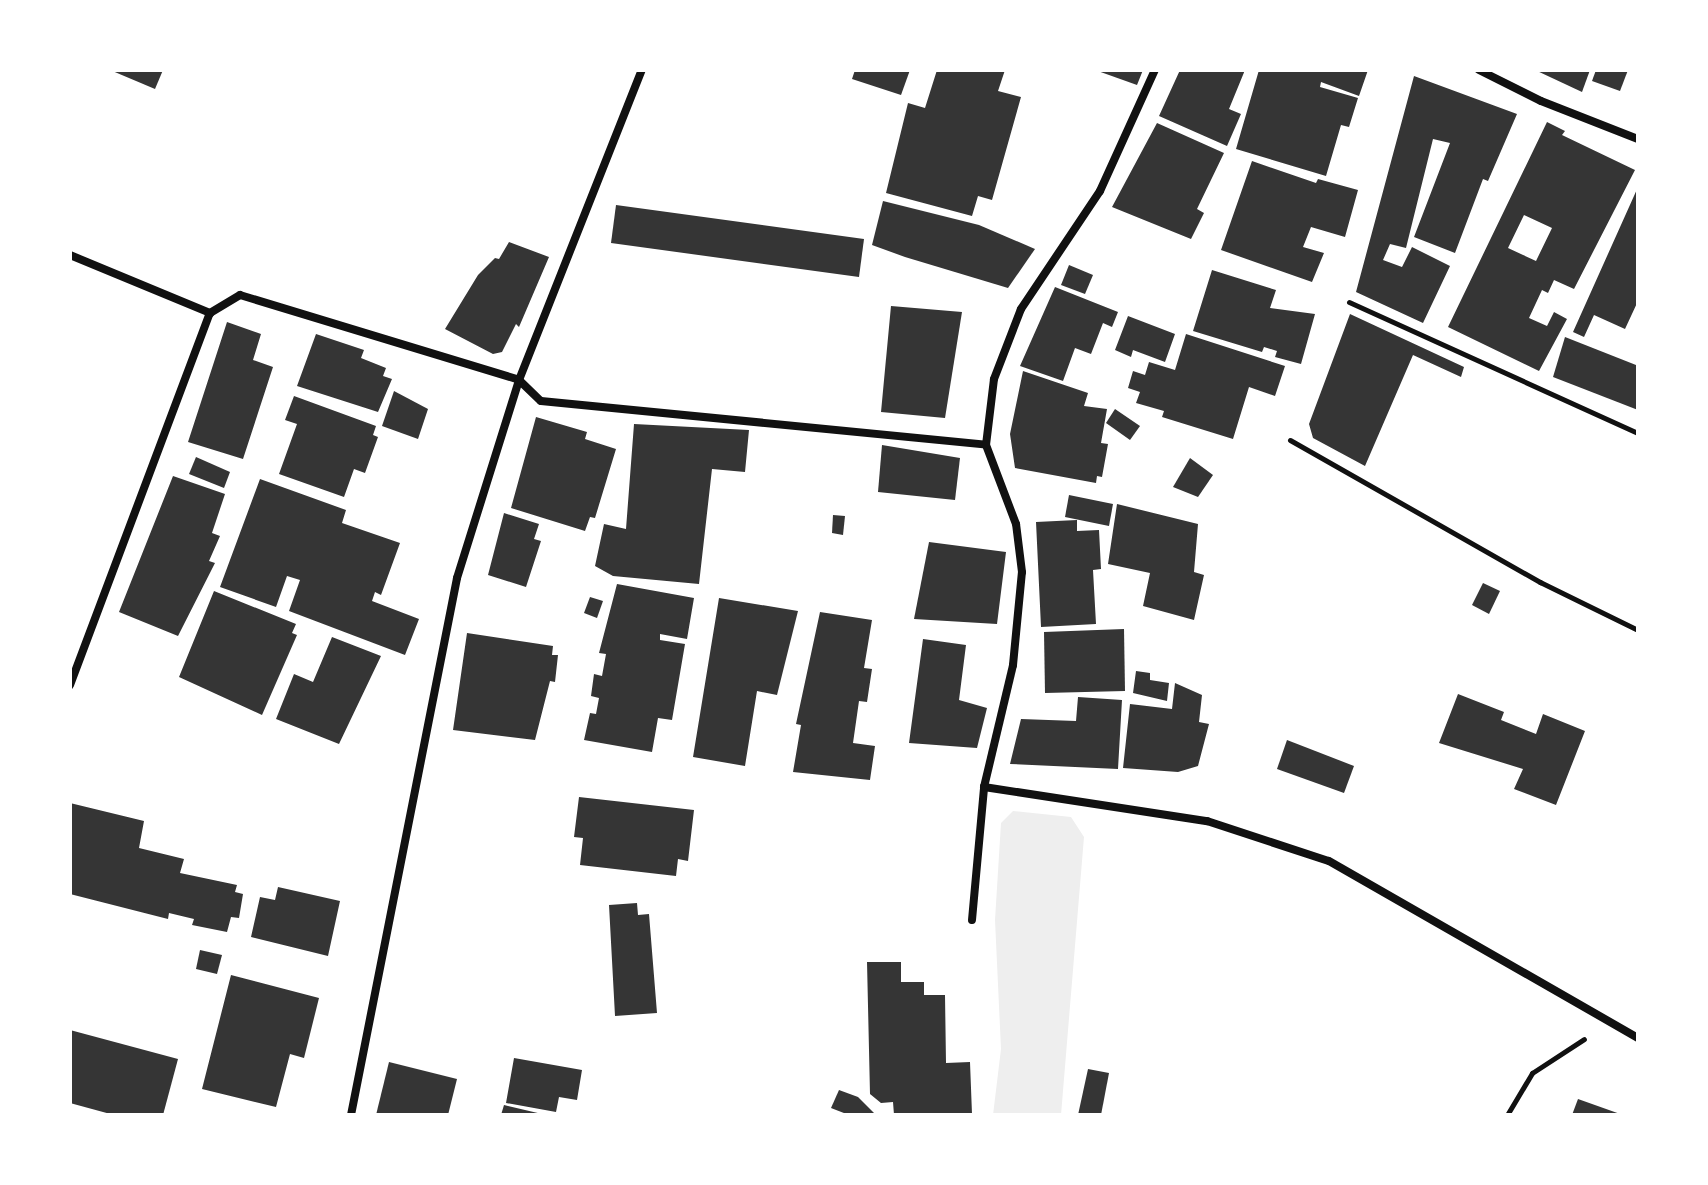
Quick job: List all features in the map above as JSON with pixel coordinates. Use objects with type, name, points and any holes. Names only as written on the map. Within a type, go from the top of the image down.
[{"type":"street","points":[[351,1115],[457,578],[519,380],[642,70]]},
{"type":"street","points":[[972,920],[984,787],[1013,665],[1022,572],[1016,524],[986,445],[994,379],[1021,309],[1100,191],[1155,70]]},
{"type":"street","points":[[1479,70],[1541,101],[1638,139]]},
{"type":"street","points":[[70,255],[210,313]]},
{"type":"street","points":[[70,685],[210,313],[240,295],[519,380],[541,401],[986,445]]},
{"type":"street","points":[[984,787],[1207,821],[1329,861],[1638,1038]]},
{"type":"path","points":[[1349,302],[1638,433]]},
{"type":"path","points":[[1290,440],[1540,582],[1638,630]]},
{"type":"path","points":[[1507,1115],[1532,1073],[1565,1048],[1612,1025]]},
{"type":"shaded area","points":[[1013,811],[1071,817],[1084,837],[1061,1115],[993,1115],[1001,1049],[995,920],[1001,823]]},
{"type":"building","points":[[110,70],[163,70],[155,89]]},
{"type":"building","points":[[855,70],[910,70],[901,95],[852,79]]},
{"type":"building","points":[[937,70],[1005,70],[998,91],[1021,97],[992,200],[978,196],[972,216],[886,193],[908,103],[925,108]]},
{"type":"building","points":[[1095,70],[1143,70],[1137,85]]},
{"type":"building","points":[[1180,70],[1245,70],[1229,109],[1241,114],[1227,146],[1159,116]]},
{"type":"building","points":[[1259,70],[1368,70],[1359,96],[1321,82],[1320,87],[1358,98],[1349,127],[1341,125],[1326,176],[1236,149]]},
{"type":"building","points":[[1535,70],[1590,70],[1582,92]]},
{"type":"building","points":[[1596,70],[1628,70],[1620,91],[1592,81]]},
{"type":"building","points":[[1414,76],[1517,114],[1488,181],[1483,179],[1455,253],[1414,237],[1450,143],[1433,139],[1406,248],[1390,244],[1383,260],[1402,267],[1412,247],[1450,266],[1423,323],[1356,292]]},
{"type":"building","points":[[1547,122],[1565,131],[1562,135],[1635,170],[1574,289],[1554,280],[1548,293],[1542,290],[1529,318],[1547,326],[1554,312],[1567,319],[1539,371],[1448,327]],"holes":[[[1524,215],[1552,228],[1536,261],[1508,248]]]},
{"type":"building","points":[[1157,123],[1224,153],[1197,209],[1204,213],[1191,239],[1112,207]]},
{"type":"building","points":[[1252,161],[1316,183],[1318,179],[1358,190],[1345,237],[1311,227],[1303,247],[1324,253],[1312,282],[1221,250]]},
{"type":"building","points":[[1638,187],[1638,301],[1625,329],[1594,315],[1584,337],[1573,332]]},
{"type":"building","points":[[883,201],[979,225],[1035,249],[1008,288],[905,257],[872,245]]},
{"type":"building","points":[[616,205],[864,239],[859,277],[611,243]]},
{"type":"building","points":[[509,242],[549,257],[519,327],[516,324],[502,352],[493,354],[445,329],[478,275],[495,258],[499,259]]},
{"type":"building","points":[[1069,265],[1093,275],[1085,294],[1061,285]]},
{"type":"building","points":[[1212,270],[1276,290],[1270,308],[1315,314],[1301,364],[1275,357],[1277,351],[1264,347],[1262,352],[1193,331]]},
{"type":"building","points":[[1055,287],[1118,312],[1112,327],[1103,323],[1091,354],[1075,348],[1063,381],[1020,366]]},
{"type":"building","points":[[891,306],[962,312],[945,418],[881,412]]},
{"type":"building","points":[[1350,314],[1464,367],[1461,377],[1413,355],[1365,466],[1313,438],[1309,424]]},
{"type":"building","points":[[1128,316],[1175,334],[1165,362],[1133,350],[1131,357],[1115,350]]},
{"type":"building","points":[[227,322],[261,334],[253,360],[273,367],[243,459],[188,442]]},
{"type":"building","points":[[316,334],[364,350],[361,358],[386,368],[383,376],[392,379],[378,412],[297,386]]},
{"type":"building","points":[[1186,334],[1285,366],[1275,396],[1249,387],[1233,439],[1162,417],[1164,411],[1136,403],[1140,392],[1128,388],[1133,371],[1145,375],[1149,362],[1175,370]]},
{"type":"building","points":[[1565,337],[1636,365],[1638,410],[1553,377]]},
{"type":"building","points":[[1023,371],[1088,393],[1084,406],[1107,409],[1101,443],[1108,444],[1102,477],[1097,476],[1096,483],[1015,468],[1010,434]]},
{"type":"building","points":[[394,391],[428,409],[418,439],[382,426]]},
{"type":"building","points":[[294,396],[376,426],[373,435],[378,437],[365,473],[354,469],[344,497],[279,474],[297,424],[285,420]]},
{"type":"building","points":[[1115,409],[1140,426],[1130,440],[1106,423]]},
{"type":"building","points":[[536,417],[587,432],[585,439],[616,449],[595,518],[590,517],[585,531],[511,508]]},
{"type":"building","points":[[634,424],[749,430],[745,472],[712,469],[699,584],[613,576],[595,566],[604,524],[626,529]]},
{"type":"building","points":[[882,445],[960,458],[955,500],[878,492]]},
{"type":"building","points":[[196,457],[230,472],[224,488],[189,474]]},
{"type":"building","points":[[1190,458],[1213,475],[1198,497],[1173,487]]},
{"type":"building","points":[[173,476],[225,494],[212,533],[220,536],[209,561],[215,563],[178,636],[119,612]]},
{"type":"building","points":[[260,479],[346,510],[342,523],[400,543],[381,595],[375,592],[372,601],[419,619],[405,655],[289,611],[300,580],[287,576],[276,607],[220,587]]},
{"type":"building","points":[[1069,495],[1113,504],[1109,526],[1065,517]]},
{"type":"building","points":[[1117,504],[1198,524],[1194,572],[1204,575],[1194,620],[1143,606],[1150,573],[1108,564]]},
{"type":"building","points":[[504,513],[539,524],[534,539],[541,541],[526,587],[488,575]]},
{"type":"building","points":[[833,515],[845,516],[843,535],[832,533]]},
{"type":"building","points":[[1077,520],[1077,531],[1099,530],[1101,569],[1093,570],[1096,624],[1041,627],[1036,522]]},
{"type":"building","points":[[929,542],[1006,552],[997,624],[914,619]]},
{"type":"building","points":[[1483,583],[1500,591],[1489,614],[1472,605]]},
{"type":"building","points":[[617,584],[694,598],[687,639],[660,634],[660,640],[685,644],[672,720],[658,718],[652,752],[584,740],[590,713],[596,714],[599,698],[591,696],[594,674],[602,676],[606,654],[599,653]]},
{"type":"building","points":[[214,591],[296,624],[292,633],[297,635],[262,715],[179,677]]},
{"type":"building","points":[[590,597],[603,601],[597,618],[584,613]]},
{"type":"building","points":[[719,598],[798,611],[777,695],[757,691],[745,766],[693,757]]},
{"type":"building","points":[[820,612],[872,620],[864,668],[872,669],[867,702],[859,701],[853,743],[875,746],[870,780],[793,772],[801,725],[796,724]]},
{"type":"building","points":[[1124,629],[1125,691],[1045,693],[1044,632]]},
{"type":"building","points":[[467,633],[553,646],[552,655],[558,655],[555,682],[550,681],[535,740],[453,730]]},
{"type":"building","points":[[332,637],[381,656],[339,744],[276,719],[294,674],[313,682]]},
{"type":"building","points":[[923,639],[966,645],[959,700],[987,708],[977,748],[909,743]]},
{"type":"building","points":[[1136,671],[1150,673],[1150,680],[1169,683],[1167,701],[1133,693]]},
{"type":"building","points":[[1175,683],[1202,695],[1199,722],[1209,724],[1198,766],[1178,772],[1123,768],[1130,704],[1172,709]]},
{"type":"building","points":[[1458,694],[1504,712],[1501,720],[1536,734],[1543,714],[1585,731],[1556,805],[1514,789],[1523,769],[1439,743]]},
{"type":"building","points":[[1078,697],[1122,700],[1118,769],[1010,764],[1021,719],[1076,721]]},
{"type":"building","points":[[1287,740],[1354,766],[1344,793],[1277,769]]},
{"type":"building","points":[[579,797],[694,810],[688,861],[678,859],[676,876],[580,865],[583,838],[574,837]]},
{"type":"building","points":[[70,803],[144,821],[139,848],[184,859],[180,873],[237,885],[235,892],[243,894],[239,918],[231,917],[227,932],[192,925],[194,919],[169,913],[168,919],[70,894]]},
{"type":"building","points":[[278,887],[340,901],[328,956],[251,937],[260,897],[275,900]]},
{"type":"building","points":[[637,903],[638,915],[649,914],[657,1013],[615,1016],[609,905]]},
{"type":"building","points":[[200,950],[222,955],[217,974],[196,969]]},
{"type":"building","points":[[867,962],[901,962],[901,982],[924,982],[924,995],[945,995],[946,1063],[970,1062],[972,1114],[894,1115],[893,1102],[881,1103],[870,1094]]},
{"type":"building","points":[[231,975],[319,998],[304,1058],[290,1054],[276,1107],[202,1089]]},
{"type":"building","points":[[70,1030],[178,1059],[163,1115],[114,1115],[70,1103]]},
{"type":"building","points":[[514,1058],[582,1070],[577,1100],[559,1097],[556,1112],[506,1103]]},
{"type":"building","points":[[389,1062],[457,1079],[448,1115],[376,1115]]},
{"type":"building","points":[[1088,1069],[1109,1073],[1101,1115],[1078,1115]]},
{"type":"building","points":[[839,1090],[858,1097],[876,1115],[849,1115],[831,1108]]},
{"type":"building","points":[[1578,1099],[1623,1115],[1572,1115]]},
{"type":"building","points":[[504,1105],[542,1114],[542,1115],[501,1115]]}]
